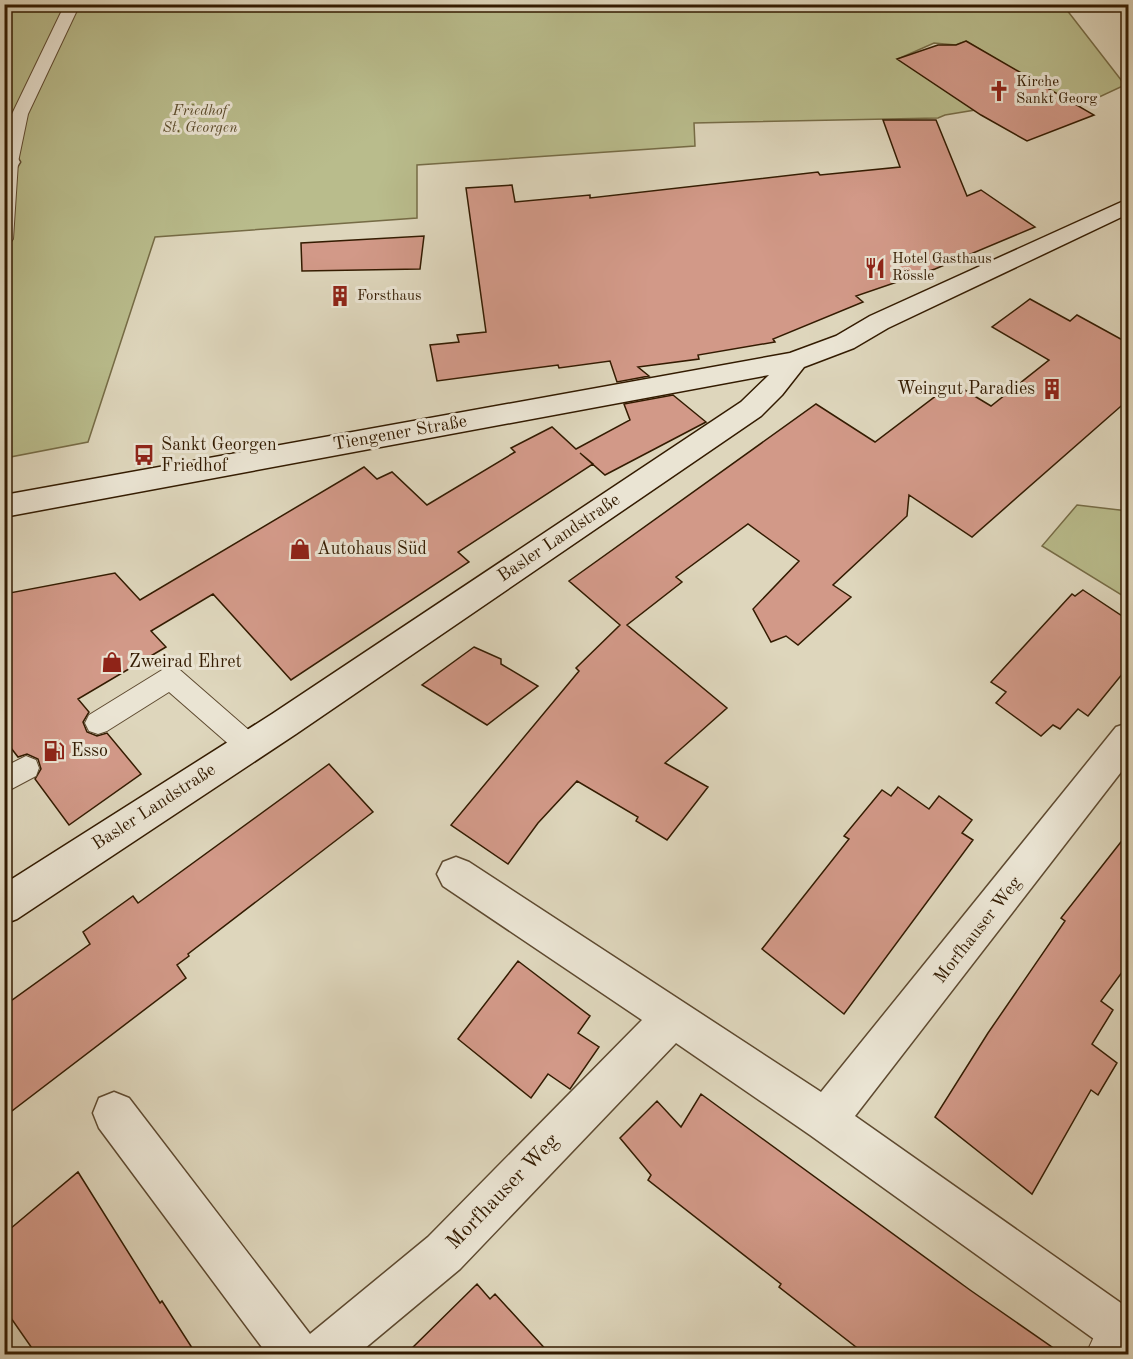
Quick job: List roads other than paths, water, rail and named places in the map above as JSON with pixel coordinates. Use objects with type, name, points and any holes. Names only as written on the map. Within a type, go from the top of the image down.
[{"type":"street","name":"Basler Landstraße","points":[[4,906],[249,746],[751,409],[772,389],[795,361],[845,342],[879,322],[1128,206]]},
{"type":"street","name":"Tiengener Straße","points":[[4,506],[795,361]]},
{"type":"street","name":"Morfhauser Weg","points":[[825,1120],[998,905],[1128,738]]},
{"type":"street","points":[[456,873],[825,1120],[1110,1341]]},
{"type":"street","name":"Morfhauser Weg","points":[[322,1354],[444,1253],[673,1017]]},
{"type":"street","points":[[114,1113],[296,1354]]},
{"type":"lane","points":[[4,239],[7,162],[20,114],[73,4]]},
{"type":"lane","points":[[98,723],[171,678],[249,746]]},
{"type":"place","name":"Kirche Sankt Georg","points":[[999,91]]},
{"type":"place","name":"Hotel Gasthaus Rössle","points":[[875,268]]},
{"type":"place","name":"Forsthaus","points":[[340,296]]},
{"type":"place","name":"Weingut Paradies","points":[[1052,389]]},
{"type":"place","name":"Sankt Georgen Friedhof","points":[[144,455]]},
{"type":"place","name":"Autohaus Süd","points":[[300,549]]},
{"type":"place","name":"Zweirad Ehret","points":[[112,662]]},
{"type":"place","name":"Esso","points":[[54,751]]},
{"type":"park label","name":"Friedhof St. Georgen","points":[[200,120]]}]
